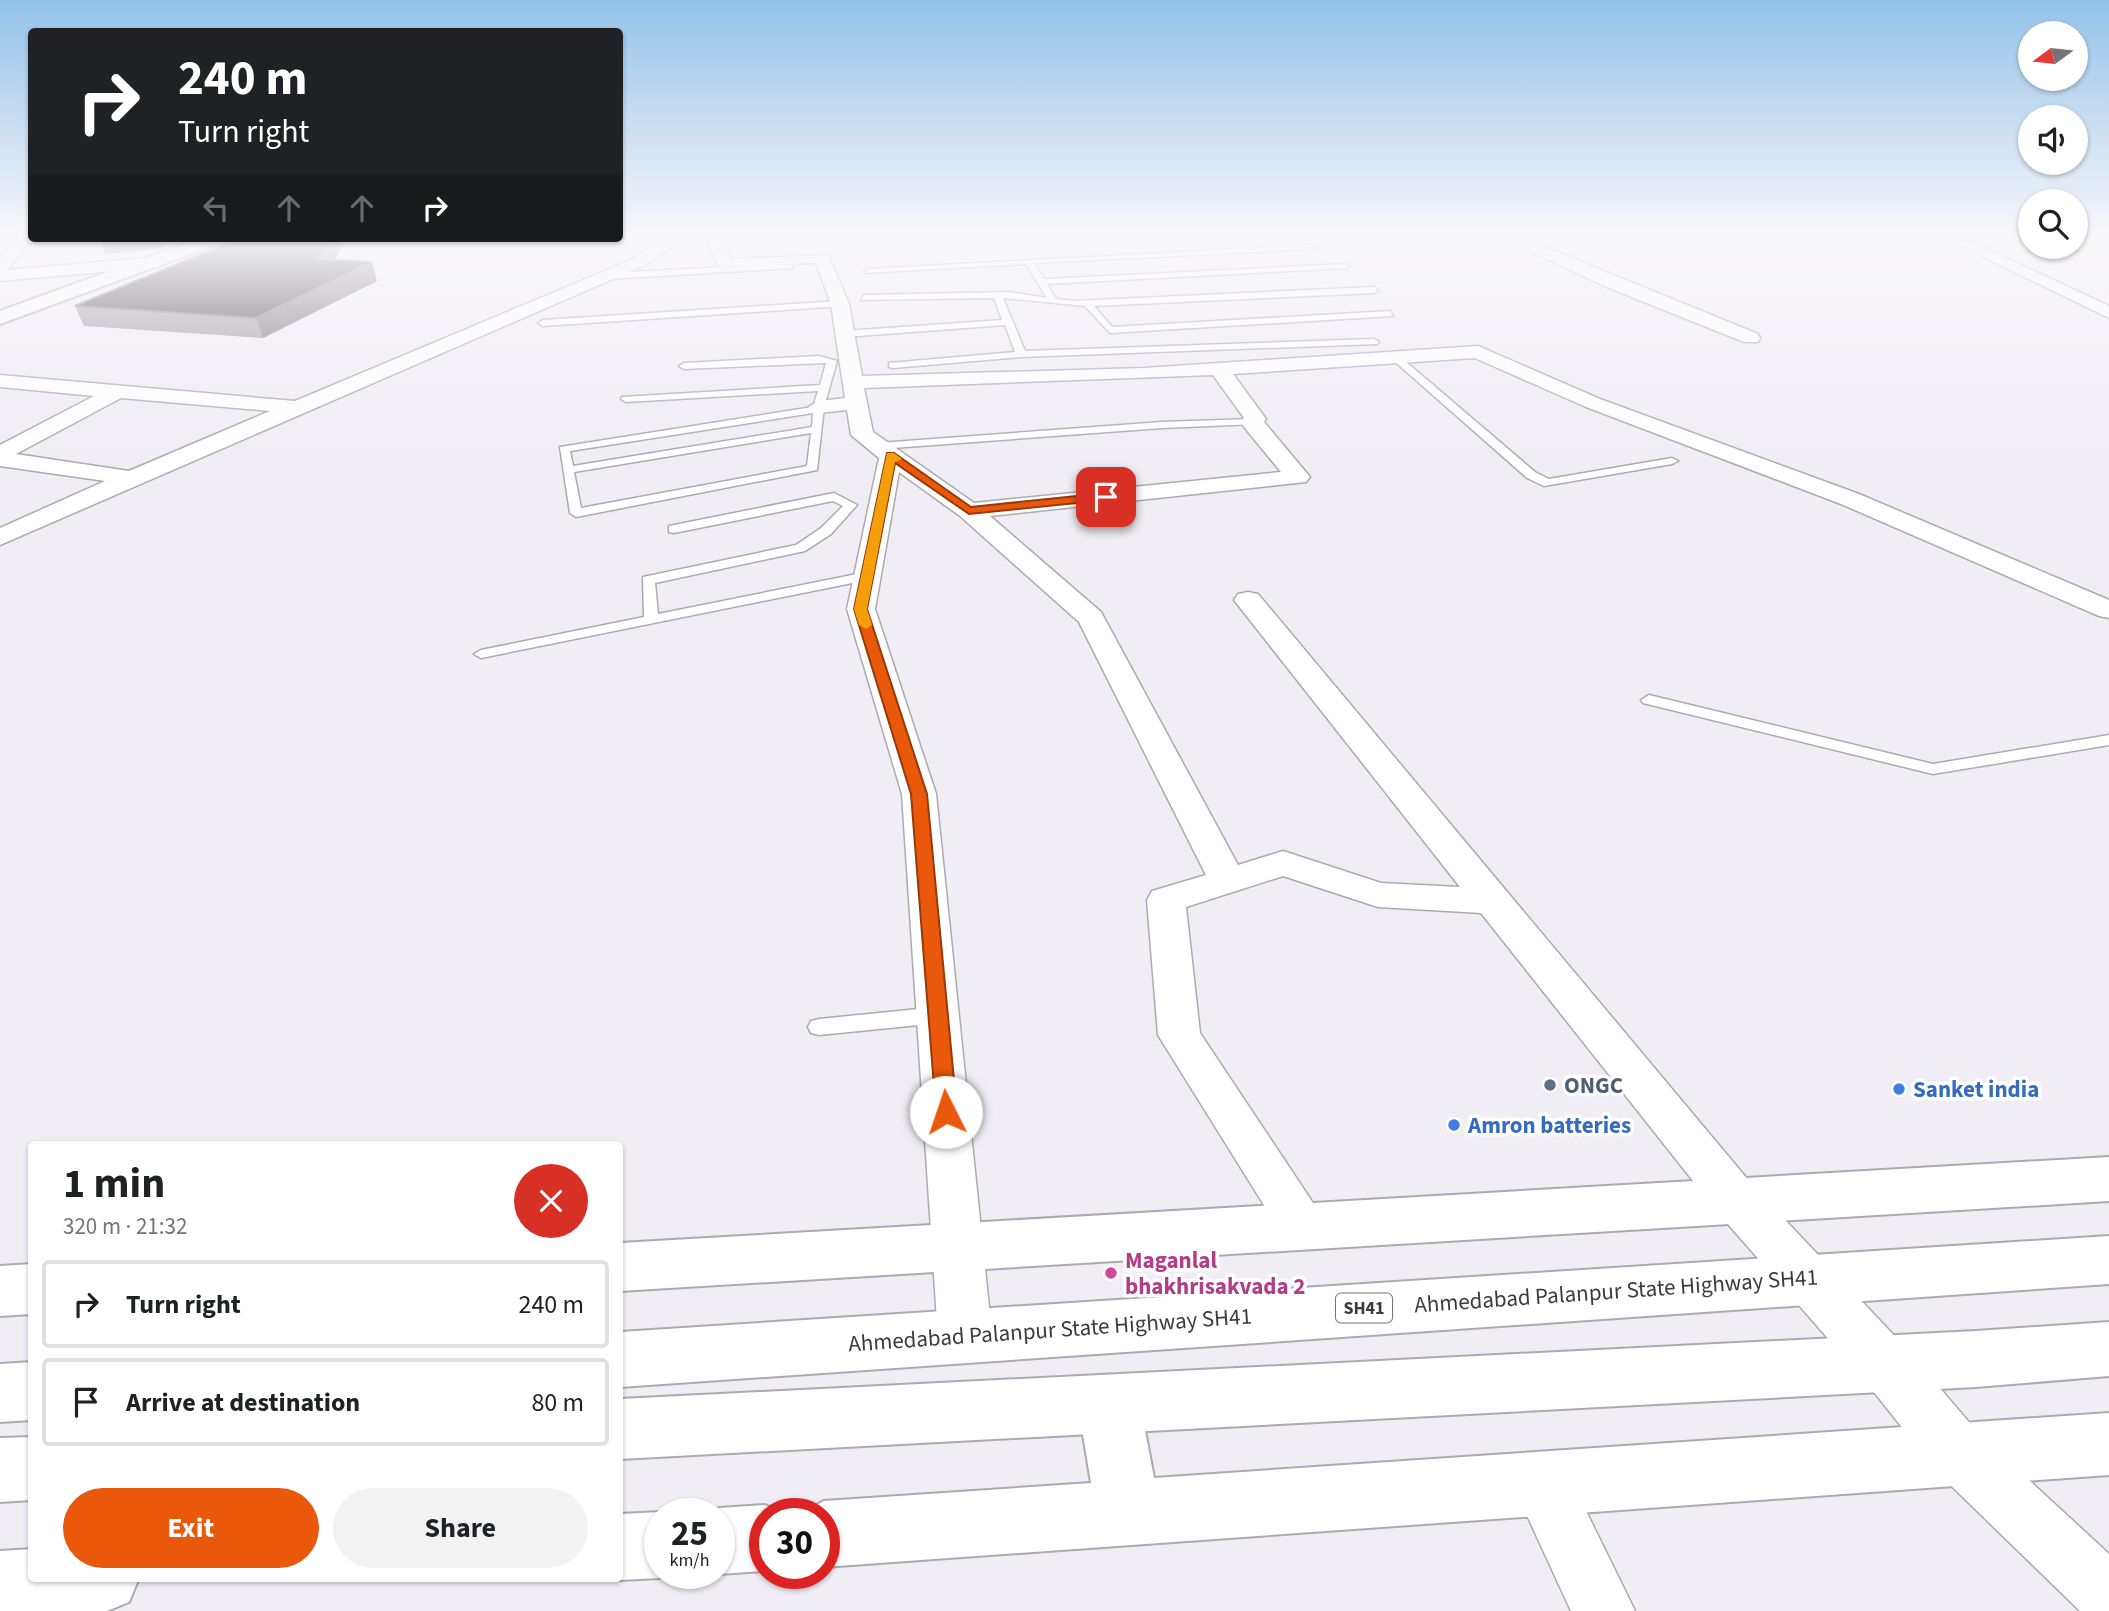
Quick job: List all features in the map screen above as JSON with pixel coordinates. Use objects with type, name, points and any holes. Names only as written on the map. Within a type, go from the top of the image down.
[{"type":"main road","points":[[0,318],[25,309]]},
{"type":"main road","points":[[623,1267],[2109,1179]]},
{"type":"main road","name":"Ahmedabad Palanpur State Highway SH41","points":[[623,1360],[2109,1260]]},
{"type":"main road","points":[[0,1291],[28,1289]]},
{"type":"main road","points":[[623,1429],[1885,1364],[2109,1349]]},
{"type":"main road","points":[[0,1393],[28,1391]]},
{"type":"main road","points":[[1109,1404],[1129,1514]]},
{"type":"main road","points":[[840,1533],[2109,1444]]},
{"type":"main road","points":[[0,1471],[28,1468]]},
{"type":"main road","points":[[623,1548],[644,1546]]},
{"type":"main road","points":[[0,1585],[45,1582]]},
{"type":"street","points":[[0,537],[530,309]]},
{"type":"street","points":[[850,309],[845,334],[862,435],[969,511],[1091,618],[1227,880]]},
{"type":"street","points":[[1678,309],[1751,338]]},
{"type":"street","points":[[822,397],[1478,352],[1593,403],[1850,499],[2109,610]]},
{"type":"street","points":[[969,511],[1298,477],[1252,422],[1255,419],[1219,369]]},
{"type":"street","points":[[0,382],[298,408]]},
{"type":"street","points":[[0,456],[119,391]]},
{"type":"street","points":[[885,451],[861,609],[919,794],[965,1336]]},
{"type":"street","points":[[0,456],[132,478]]},
{"type":"street","points":[[1248,600],[1737,1201],[1885,1364],[1959,1454],[2109,1596]]},
{"type":"street","points":[[1304,1227],[1178,1035],[1166,900],[1283,863],[1378,895],[1495,901]]},
{"type":"street","points":[[1542,1485],[1604,1611]]},
{"type":"lane","points":[[543,323],[737,309]]},
{"type":"lane","points":[[1003,309],[1021,354]]},
{"type":"lane","points":[[1092,309],[1110,330],[1390,314]]},
{"type":"lane","points":[[1286,311],[1303,328]]},
{"type":"lane","points":[[845,334],[1008,323]]},
{"type":"lane","points":[[1311,336],[1319,345]]},
{"type":"lane","points":[[893,365],[1021,354],[1374,342]]},
{"type":"lane","points":[[1395,357],[1531,475],[1548,483],[1672,461]]},
{"type":"lane","points":[[684,366],[832,361],[822,397],[813,468],[576,513],[564,449],[822,397]]},
{"type":"lane","points":[[626,399],[822,397]]},
{"type":"lane","points":[[885,451],[1162,425],[1252,422]]},
{"type":"lane","points":[[568,470],[817,429]]},
{"type":"lane","points":[[651,620],[648,580],[800,548],[826,531],[851,505],[834,497],[674,529]]},
{"type":"lane","points":[[481,654],[867,576]]},
{"type":"lane","points":[[1650,700],[1933,769],[2109,740]]},
{"type":"lane","points":[[819,1027],[939,1015]]},
{"type":"building","points":[[123,309],[274,309],[256,318]]},
{"type":"slow traffic","points":[[866,625],[861,609],[891,455],[897,459]]},
{"type":"place","name":"ONGC","points":[[1550,1085]]},
{"type":"place","name":"Sanket india","points":[[1899,1089]]},
{"type":"place","name":"Amron batteries","points":[[1454,1125]]},
{"type":"place","name":"Maganlal bhakhrisakvada 2","points":[[1111,1273]]},
{"type":"route","points":[[946,1112],[919,794],[861,609],[891,455],[969,511],[1106,497]]}]
